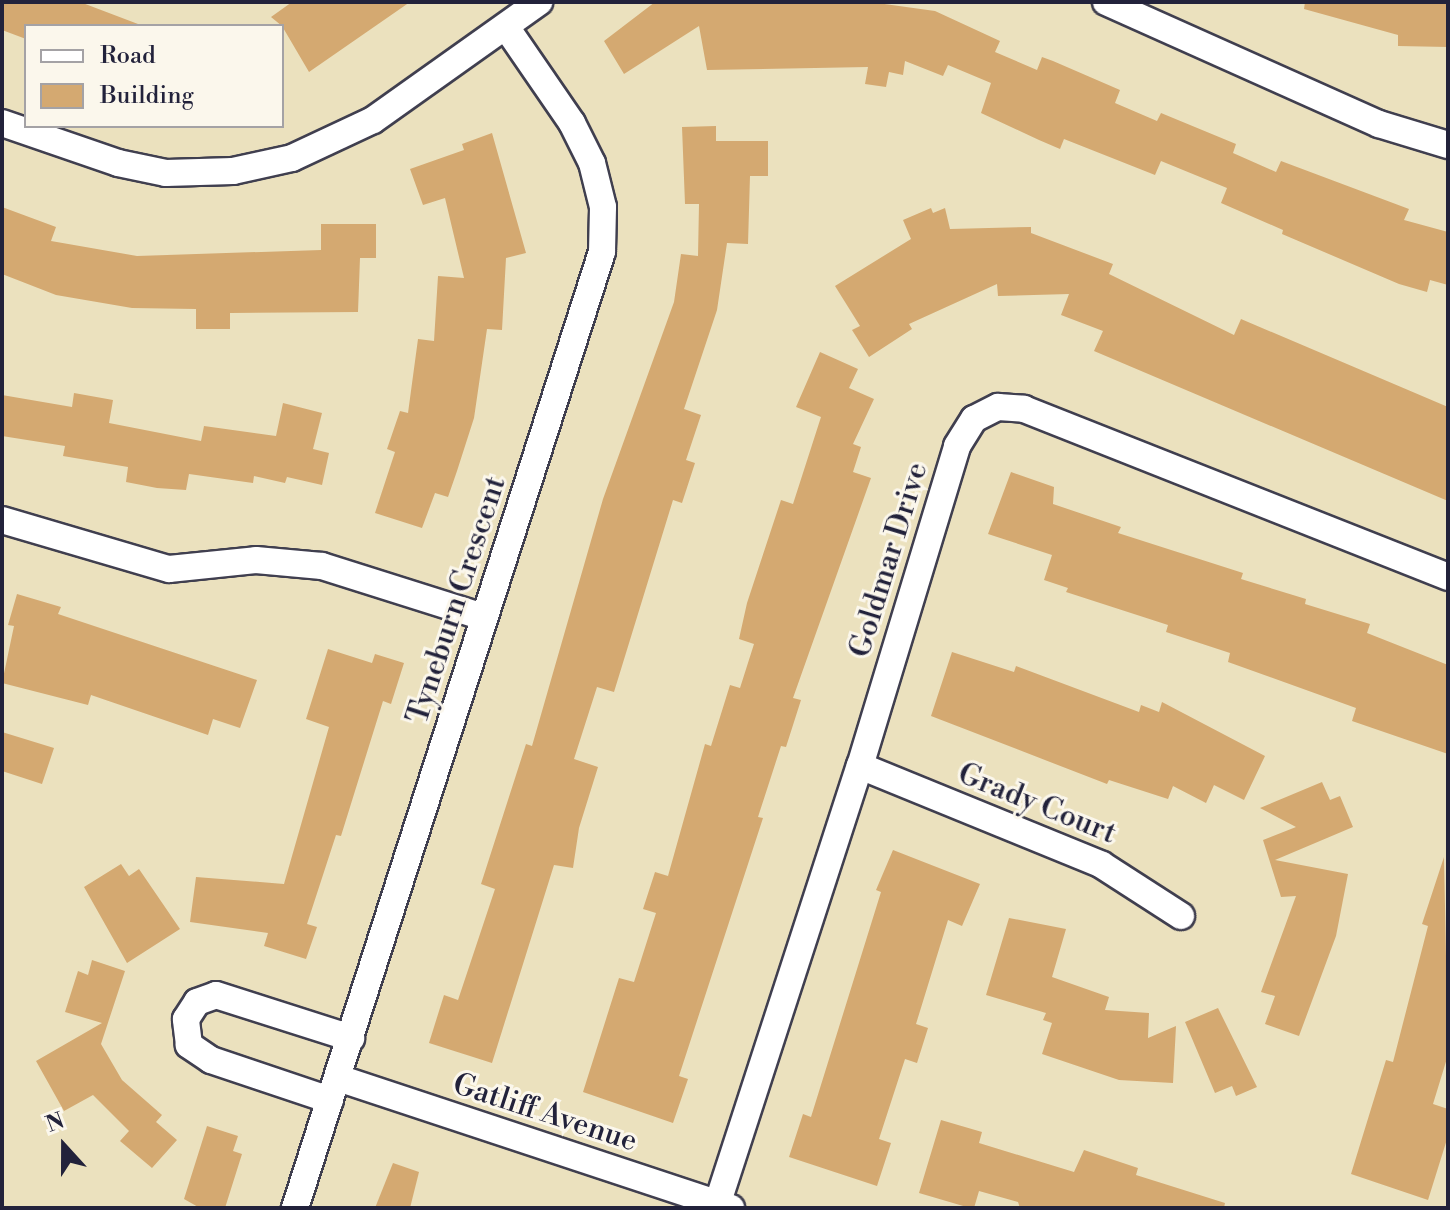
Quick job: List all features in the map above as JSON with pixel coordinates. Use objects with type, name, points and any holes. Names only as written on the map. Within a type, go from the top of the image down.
[{"type":"street","points":[[2,123],[118,163],[166,173],[233,171],[292,158],[373,120],[539,2]]},
{"type":"street","points":[[1106,2],[1389,128],[1448,145]]},
{"type":"street","name":"Tyneburn Crescent","points":[[295,1208],[484,617],[598,274],[604,229],[599,185],[583,142],[506,27]]},
{"type":"street","name":"Goldmar Drive","points":[[722,1207],[957,446],[974,419],[998,407],[1039,414],[1448,577]]},
{"type":"street","points":[[2,520],[169,569],[256,560],[322,566],[484,617]]},
{"type":"street","name":"Grady Court","points":[[860,766],[1102,865],[1181,916]]},
{"type":"street","name":"Gatliff Avenue","points":[[351,1038],[216,995],[197,1002],[186,1019],[189,1045],[211,1060],[334,1089],[722,1207]]},
{"type":"building","points":[[2,2],[80,2],[138,24],[24,24],[24,38],[2,30]]},
{"type":"building","points":[[292,2],[410,2],[309,72],[284,29],[284,24],[271,17]]},
{"type":"building","points":[[655,2],[870,2],[935,11],[1000,41],[995,52],[1037,70],[1042,57],[1053,61],[1120,90],[1115,103],[1157,121],[1161,113],[1236,144],[1233,153],[1276,172],[1281,161],[1409,209],[1404,220],[1448,232],[1448,285],[1430,280],[1427,292],[1399,284],[1282,234],[1283,230],[1221,203],[1227,188],[1161,161],[1155,175],[1064,139],[1060,149],[1039,140],[981,113],[991,83],[948,65],[943,76],[905,61],[903,75],[889,72],[886,87],[865,84],[868,67],[707,70],[699,26],[624,74],[604,41]]},
{"type":"building","points":[[1305,2],[1448,2],[1448,47],[1398,46],[1398,35],[1304,9]]},
{"type":"building","points":[[716,126],[716,141],[768,141],[768,176],[750,176],[748,244],[727,243],[717,310],[684,409],[701,415],[686,460],[695,463],[682,503],[673,500],[614,692],[597,687],[574,759],[598,767],[579,828],[573,868],[554,865],[492,1063],[429,1043],[444,995],[458,1000],[495,889],[481,884],[526,744],[532,746],[603,499],[674,302],[681,254],[698,256],[699,204],[685,204],[682,127]]},
{"type":"building","points":[[492,133],[526,253],[506,258],[502,330],[487,329],[474,418],[457,471],[448,497],[435,493],[422,528],[375,513],[395,452],[387,449],[400,411],[408,413],[418,339],[434,341],[438,276],[464,278],[445,198],[423,205],[410,169],[464,150],[462,144]]},
{"type":"building","points":[[2,207],[56,227],[51,241],[137,256],[321,250],[321,224],[376,224],[376,258],[360,258],[358,312],[230,313],[230,329],[196,329],[196,309],[132,308],[56,295],[2,274]]},
{"type":"building","points":[[931,208],[933,213],[945,208],[950,229],[1031,227],[1031,233],[1113,264],[1109,274],[1234,335],[1241,319],[1448,407],[1448,501],[1094,351],[1103,331],[1061,315],[1069,294],[998,296],[997,284],[909,324],[912,329],[869,357],[852,330],[860,326],[835,286],[911,239],[903,220]]},
{"type":"building","points":[[820,352],[858,369],[849,388],[874,399],[853,444],[861,447],[853,472],[871,478],[793,698],[801,700],[786,747],[781,746],[758,817],[763,818],[679,1076],[688,1079],[673,1123],[583,1092],[619,978],[634,982],[656,913],[643,909],[655,872],[668,876],[705,744],[711,746],[730,685],[740,688],[754,644],[739,639],[747,603],[781,500],[793,504],[821,417],[796,407]]},
{"type":"building","points":[[74,393],[113,400],[109,423],[201,441],[204,426],[276,436],[283,403],[322,413],[313,449],[329,453],[322,485],[287,477],[285,483],[254,476],[253,483],[189,474],[186,490],[157,488],[126,482],[128,467],[63,456],[65,446],[2,436],[2,395],[72,407]]},
{"type":"building","points":[[1011,472],[1054,487],[1053,504],[1121,527],[1118,533],[1243,573],[1241,579],[1306,599],[1305,604],[1370,624],[1367,633],[1448,665],[1448,754],[1352,721],[1356,708],[1228,662],[1230,653],[1166,632],[1168,625],[1066,592],[1068,588],[1044,580],[1052,555],[988,534]]},
{"type":"building","points":[[17,594],[61,607],[58,614],[257,680],[240,728],[213,719],[208,735],[91,695],[88,705],[2,683],[14,626],[8,625]]},
{"type":"building","points":[[328,649],[372,663],[375,654],[404,663],[391,704],[383,701],[341,836],[336,835],[307,924],[317,927],[306,959],[264,946],[268,933],[190,922],[196,877],[284,884],[329,727],[306,719]]},
{"type":"building","points":[[952,652],[1014,672],[1016,666],[1139,712],[1141,705],[1159,712],[1162,702],[1265,756],[1244,800],[1214,785],[1206,803],[1173,786],[1168,799],[1109,780],[1107,784],[931,716]]},
{"type":"building","points":[[2,732],[54,748],[42,784],[2,771]]},
{"type":"building","points":[[1322,782],[1330,800],[1340,796],[1353,827],[1275,860],[1348,874],[1336,936],[1299,1036],[1265,1024],[1275,996],[1261,992],[1296,896],[1281,897],[1263,840],[1296,827],[1260,808]]},
{"type":"building","points":[[893,850],[980,884],[962,926],[948,920],[916,1024],[928,1028],[917,1063],[905,1059],[879,1139],[891,1143],[877,1186],[789,1157],[803,1114],[811,1117],[881,892],[876,890]]},
{"type":"building","points":[[1444,857],[1448,1055],[1433,1104],[1448,1109],[1448,1136],[1428,1200],[1351,1174],[1386,1060],[1393,1062],[1428,926],[1422,924]]},
{"type":"building","points":[[121,864],[129,876],[139,869],[180,929],[127,963],[84,887]]},
{"type":"building","points":[[1009,918],[1066,929],[1052,977],[1109,997],[1105,1010],[1149,1013],[1148,1038],[1176,1026],[1173,1083],[1119,1080],[1042,1054],[1052,1023],[1043,1020],[1046,1013],[986,995]]},
{"type":"building","points":[[92,960],[125,971],[101,1044],[122,1080],[162,1115],[156,1122],[177,1140],[152,1168],[120,1141],[129,1131],[93,1095],[64,1111],[36,1061],[102,1023],[65,1012],[78,971],[88,975]]},
{"type":"building","points":[[1218,1008],[1257,1087],[1236,1096],[1232,1086],[1215,1093],[1185,1022]]},
{"type":"building","points":[[941,1120],[982,1132],[979,1143],[1074,1172],[1084,1150],[1138,1168],[1136,1175],[1225,1203],[1224,1208],[1020,1208],[1018,1202],[979,1191],[974,1208],[970,1208],[919,1193]]},
{"type":"building","points":[[207,1126],[238,1136],[233,1151],[242,1154],[225,1208],[200,1208],[184,1199]]},
{"type":"building","points":[[393,1163],[419,1172],[410,1208],[375,1208]]}]
